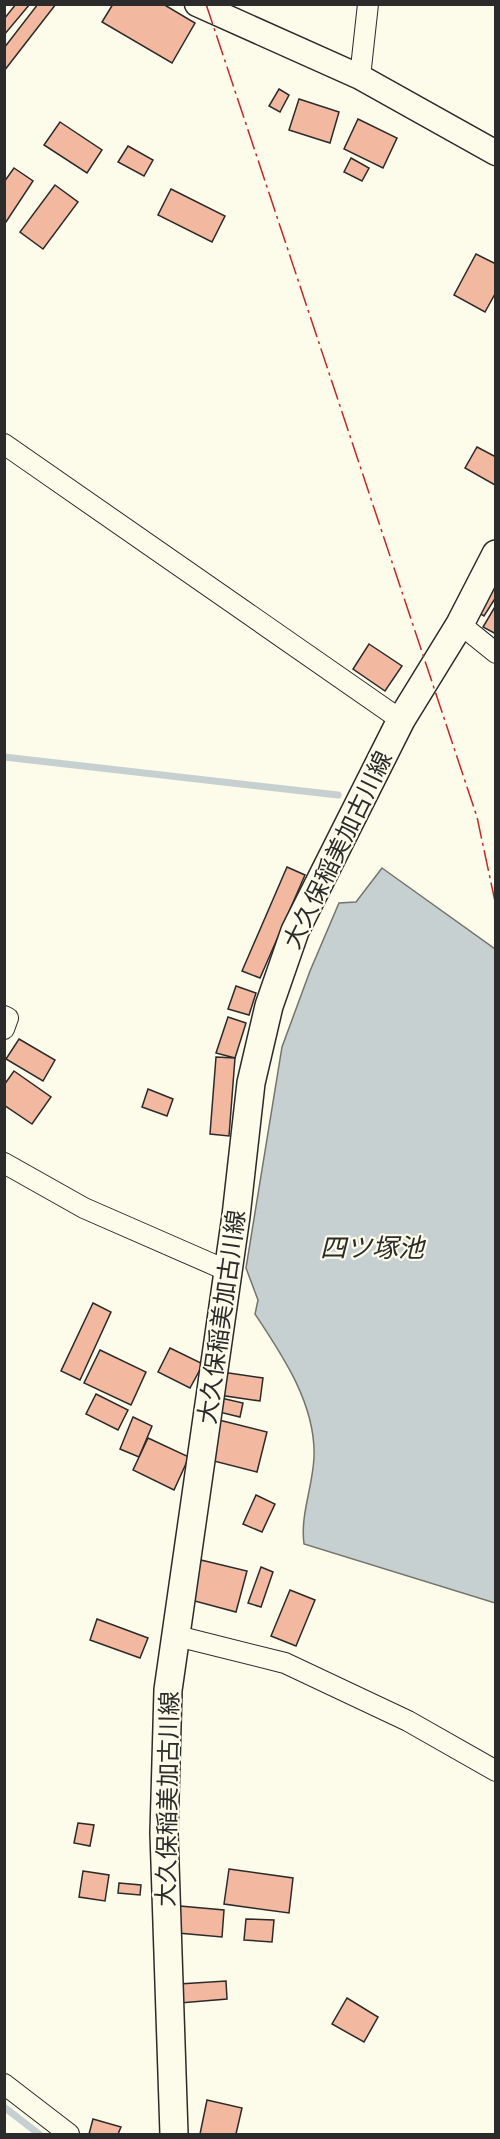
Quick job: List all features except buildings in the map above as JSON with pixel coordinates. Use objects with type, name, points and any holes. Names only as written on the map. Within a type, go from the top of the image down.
[{"type":"main road","name":"大久保稲美加古川線","points":[[174,2134],[164,1833],[168,1690],[228,1271],[251,1083],[268,1006],[295,931],[401,720],[460,624],[495,554]]},
{"type":"street","points":[[197,4],[360,77],[495,153]]},
{"type":"street","points":[[360,77],[368,4]]},
{"type":"street","points":[[4,444],[401,720]]},
{"type":"street","points":[[460,624],[495,653]]},
{"type":"street","points":[[4,1016],[8,1018],[4,1029]]},
{"type":"street","points":[[4,1163],[84,1208],[228,1271]]},
{"type":"street","points":[[177,1636],[285,1664],[408,1721],[495,1771]]},
{"type":"street","points":[[4,2084],[69,2134]]},
{"type":"water","name":"四ツ塚池","points":[[382,868],[495,949],[495,1603],[304,1544],[305,1511],[314,1457],[310,1419],[296,1382],[255,1314],[258,1300],[246,1268],[282,1047],[310,971],[339,903],[356,902]]},
{"type":"waterway","points":[[4,757],[338,795]]},
{"type":"waterway","points":[[4,2107],[39,2134]]},
{"type":"power","points":[[206,4],[477,817],[496,906]]}]
